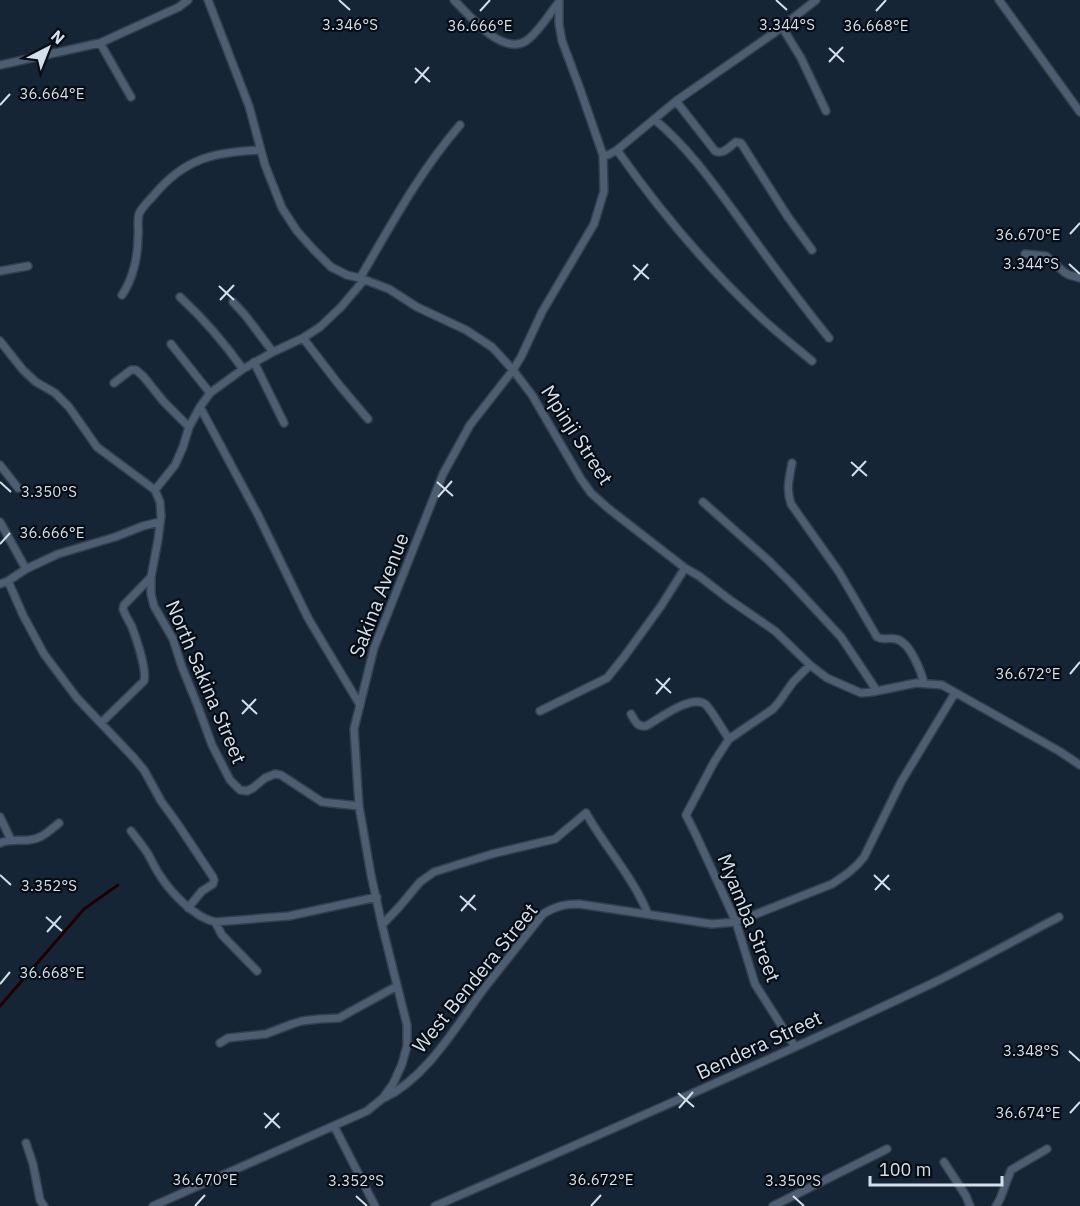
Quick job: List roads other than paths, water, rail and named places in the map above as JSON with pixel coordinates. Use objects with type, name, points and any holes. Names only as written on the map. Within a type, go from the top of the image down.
[{"type":"street","points":[[0,65],[100,43],[179,7],[188,0]]},
{"type":"street","name":"Mpinji Street","points":[[208,0],[249,106],[272,186],[282,208],[297,231],[331,267],[347,275],[389,289],[417,307],[466,330],[492,347],[532,394],[591,493],[685,568],[775,631],[827,678],[861,693],[916,683],[942,685],[1080,765]]},
{"type":"street","points":[[454,0],[497,39],[507,44],[518,45],[534,34],[559,1]]},
{"type":"street","points":[[603,155],[617,150],[676,101],[782,27],[816,0]]},
{"type":"street","points":[[999,0],[1080,112]]},
{"type":"street","name":"Sakina Avenue","points":[[153,1206],[367,1111],[383,1098],[393,1084],[402,1064],[407,1025],[371,875],[359,806],[354,729],[374,648],[443,474],[470,425],[521,357],[542,312],[594,224],[604,191],[603,155],[562,41],[559,1]]},
{"type":"street","points":[[782,27],[801,58],[826,111]]},
{"type":"street","points":[[100,43],[131,97]]},
{"type":"street","points":[[676,101],[715,151],[719,153],[736,142],[741,143],[812,250]]},
{"type":"street","points":[[654,119],[675,137],[700,166],[791,291],[829,338]]},
{"type":"street","points":[[0,341],[23,370],[36,382],[55,393],[69,407],[97,447],[155,490],[175,465],[189,427],[210,393],[254,362],[320,327],[341,307],[362,279],[427,167],[460,125]]},
{"type":"street","points":[[122,295],[127,288],[135,264],[139,214],[165,182],[191,163],[208,156],[225,152],[261,150]]},
{"type":"street","points":[[617,150],[652,199],[731,288],[812,361]]},
{"type":"street","points":[[1026,254],[1046,256],[1064,272],[1080,278]]},
{"type":"street","points":[[0,271],[28,266]]},
{"type":"street","points":[[180,297],[222,339],[243,369]]},
{"type":"street","points":[[233,302],[273,352]]},
{"type":"street","points":[[303,338],[368,419]]},
{"type":"street","points":[[171,344],[210,393]]},
{"type":"street","points":[[254,362],[284,423]]},
{"type":"street","points":[[114,383],[130,370],[136,370],[189,427]]},
{"type":"street","points":[[200,407],[258,515],[308,618],[360,705]]},
{"type":"street","points":[[792,463],[788,486],[791,504],[839,572],[877,638],[881,640],[899,639],[917,661],[924,683]]},
{"type":"street","points":[[0,465],[18,488]]},
{"type":"street","name":"North Sakina Street","points":[[155,490],[160,502],[161,516],[151,577],[154,606],[173,639],[212,745],[230,780],[240,790],[247,791],[265,778],[275,774],[281,775],[322,802],[359,806]]},
{"type":"street","points":[[703,502],[768,560],[820,614],[841,637],[877,691]]},
{"type":"street","points":[[0,522],[26,569]]},
{"type":"street","points":[[0,584],[8,582],[26,569],[57,554],[159,522]]},
{"type":"street","points":[[540,711],[607,678],[661,606],[685,568]]},
{"type":"street","points":[[101,723],[144,681],[144,666],[132,627],[123,609],[124,604],[151,577]]},
{"type":"street","points":[[8,582],[44,654],[77,698],[144,770],[161,801],[213,877],[213,884],[202,891],[188,908]]},
{"type":"street","name":"Myamba Street","points":[[795,1047],[755,984],[736,922],[686,815],[729,739],[773,709],[793,682],[810,665]]},
{"type":"street","name":"West Bendera Street","points":[[383,1098],[396,1092],[430,1061],[543,914],[554,907],[579,904],[712,924],[736,922],[832,884],[857,866],[864,857],[901,782],[955,693]]},
{"type":"street","points":[[631,714],[637,724],[642,727],[681,706],[698,701],[709,709],[729,739]]},
{"type":"street","points":[[382,925],[420,882],[434,872],[492,854],[555,839],[586,813],[640,894],[648,914]]},
{"type":"street","points":[[0,817],[11,840]]},
{"type":"street","points":[[0,843],[38,838],[59,823]]},
{"type":"street","points":[[131,831],[149,855],[160,876],[188,908],[207,920],[215,922],[289,916],[376,897]]},
{"type":"street","name":"Bendera Street","points":[[435,1206],[601,1135],[936,982],[1059,918]]},
{"type":"street","points":[[215,922],[222,935],[257,971]]},
{"type":"street","points":[[220,1043],[228,1038],[266,1034],[292,1023],[339,1018],[398,986]]},
{"type":"street","points":[[334,1126],[375,1206]]},
{"type":"street","points":[[26,1143],[40,1200],[44,1206]]},
{"type":"street","points":[[772,1206],[887,1149]]},
{"type":"street","points":[[996,1206],[1011,1170],[1047,1149]]},
{"type":"street","points":[[944,1162],[970,1206]]},
{"type":"waterway","points":[[0,1006],[84,909],[118,885]]}]
